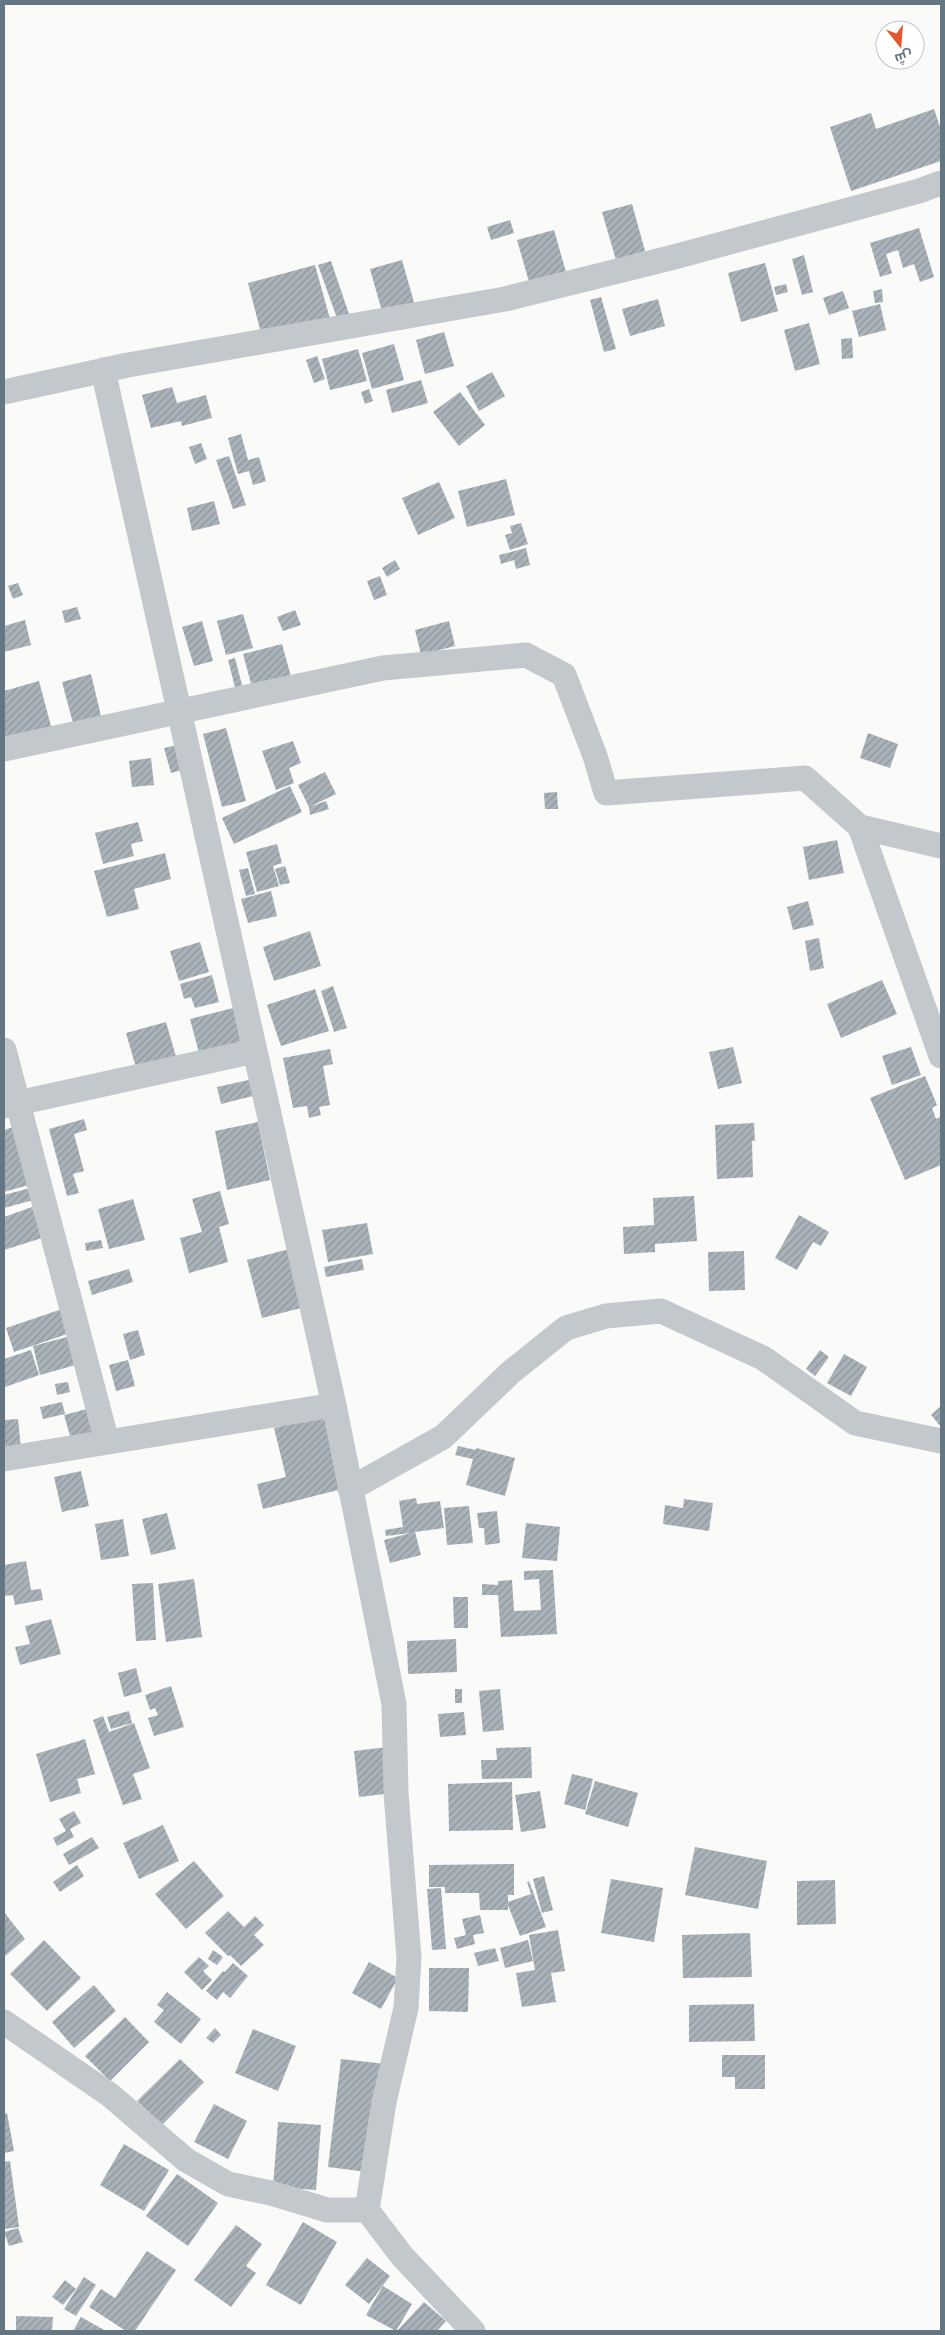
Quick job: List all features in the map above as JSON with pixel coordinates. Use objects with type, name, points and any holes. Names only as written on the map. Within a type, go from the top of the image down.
[{"type":"street","points":[[4,392],[103,370],[505,299],[674,257],[910,194],[941,183]]},
{"type":"street","points":[[103,370],[334,1405],[394,1704],[396,1794],[409,1958],[406,2008],[384,2102],[367,2210],[402,2256],[473,2331]]},
{"type":"street","points":[[4,749],[383,668],[526,655],[564,675],[595,756],[606,793],[805,778],[860,827],[941,846]]},
{"type":"street","points":[[860,827],[941,1056]]},
{"type":"street","points":[[4,1050],[11,1104],[107,1442]]},
{"type":"street","points":[[11,1104],[255,1051]]},
{"type":"street","points":[[350,1488],[443,1437],[511,1372],[566,1328],[606,1316],[643,1312],[661,1311],[763,1358],[855,1423],[941,1441]]},
{"type":"street","points":[[4,1458],[334,1405]]},
{"type":"street","points":[[4,2022],[110,2096],[186,2160],[228,2184],[271,2193],[327,2210],[367,2210]]},
{"type":"building","points":[[934,109],[941,130],[941,161],[851,191],[830,127],[871,113],[876,129]]},
{"type":"building","points":[[632,204],[645,251],[616,260],[602,212]]},
{"type":"building","points":[[510,220],[514,233],[491,240],[487,227]]},
{"type":"building","points":[[919,228],[934,277],[920,282],[914,264],[903,268],[898,250],[886,254],[892,273],[880,277],[870,243]]},
{"type":"building","points":[[554,230],[566,272],[529,282],[517,240]]},
{"type":"building","points":[[804,255],[813,292],[802,295],[792,259]]},
{"type":"building","points":[[402,260],[415,306],[383,315],[370,269]]},
{"type":"building","points":[[331,261],[350,317],[338,321],[318,265]]},
{"type":"building","points":[[765,263],[778,311],[741,322],[728,273]]},
{"type":"building","points":[[315,265],[330,319],[262,337],[248,283]]},
{"type":"building","points":[[786,284],[788,292],[776,295],[774,287]]},
{"type":"building","points":[[882,289],[883,302],[875,303],[873,291]]},
{"type":"building","points":[[843,291],[849,308],[829,315],[823,298]]},
{"type":"building","points":[[601,297],[616,349],[604,352],[590,300]]},
{"type":"building","points":[[658,299],[665,326],[630,336],[622,309]]},
{"type":"building","points":[[880,304],[886,330],[859,337],[852,311]]},
{"type":"building","points":[[809,323],[820,364],[795,371],[784,330]]},
{"type":"building","points":[[444,332],[454,366],[425,374],[416,340]]},
{"type":"building","points":[[852,338],[853,358],[842,359],[841,339]]},
{"type":"building","points":[[394,344],[404,380],[372,389],[362,353]]},
{"type":"building","points":[[358,349],[367,381],[330,390],[322,359]]},
{"type":"building","points":[[317,356],[325,379],[314,383],[306,360]]},
{"type":"building","points":[[492,372],[505,396],[479,411],[466,386]]},
{"type":"building","points":[[421,380],[428,403],[392,413],[386,390]]},
{"type":"building","points":[[172,387],[177,403],[206,395],[212,418],[182,426],[181,421],[151,428],[142,395]]},
{"type":"building","points":[[369,389],[373,401],[365,404],[361,392]]},
{"type":"building","points":[[460,392],[485,425],[459,446],[433,412]]},
{"type":"building","points":[[241,434],[248,460],[259,457],[266,481],[253,485],[249,471],[238,474],[228,438]]},
{"type":"building","points":[[201,443],[207,459],[195,464],[189,447]]},
{"type":"building","points":[[229,456],[246,505],[233,509],[216,460]]},
{"type":"building","points":[[506,479],[515,515],[467,527],[458,491]]},
{"type":"building","points":[[439,482],[455,518],[418,535],[402,498]]},
{"type":"building","points":[[214,501],[220,524],[192,531],[187,508]]},
{"type":"building","points":[[521,523],[528,544],[510,550],[505,535],[512,533],[510,526]]},
{"type":"building","points":[[526,548],[530,565],[516,569],[514,560],[501,564],[499,555]]},
{"type":"building","points":[[395,560],[400,569],[387,577],[382,568]]},
{"type":"building","points":[[380,576],[387,595],[374,600],[367,581]]},
{"type":"building","points":[[18,583],[23,595],[13,599],[8,586]]},
{"type":"building","points":[[77,607],[81,619],[65,623],[62,611]]},
{"type":"building","points":[[295,610],[301,625],[283,631],[277,617]]},
{"type":"building","points":[[243,614],[253,648],[226,655],[217,621]]},
{"type":"building","points":[[25,620],[31,645],[4,652],[4,626]]},
{"type":"building","points":[[202,621],[213,661],[194,666],[182,627]]},
{"type":"building","points":[[449,621],[455,646],[421,655],[415,630]]},
{"type":"building","points":[[282,644],[292,680],[253,691],[243,654]]},
{"type":"building","points":[[235,658],[243,689],[236,691],[228,660]]},
{"type":"building","points":[[91,674],[102,720],[74,727],[62,682]]},
{"type":"building","points":[[39,681],[52,730],[4,743],[4,691]]},
{"type":"building","points":[[226,728],[246,801],[222,807],[203,734]]},
{"type":"building","points":[[868,733],[898,744],[890,768],[860,758]]},
{"type":"building","points":[[293,741],[301,763],[289,768],[294,783],[276,790],[262,751]]},
{"type":"building","points":[[186,743],[192,767],[171,773],[164,748]]},
{"type":"building","points":[[151,758],[154,785],[132,787],[129,761]]},
{"type":"building","points":[[325,772],[336,794],[309,807],[298,785]]},
{"type":"building","points":[[290,786],[302,812],[234,844],[222,818]]},
{"type":"building","points":[[557,792],[558,809],[545,809],[544,793]]},
{"type":"building","points":[[326,801],[329,809],[310,815],[309,807]]},
{"type":"building","points":[[138,822],[143,841],[131,844],[134,856],[103,864],[95,833]]},
{"type":"building","points":[[837,840],[844,873],[809,880],[803,847]]},
{"type":"building","points":[[277,844],[282,863],[273,866],[279,886],[257,892],[246,852]]},
{"type":"building","points":[[165,853],[171,879],[134,889],[139,909],[107,917],[94,871]]},
{"type":"building","points":[[285,866],[290,883],[280,885],[275,869]]},
{"type":"building","points":[[248,868],[255,894],[246,896],[239,870]]},
{"type":"building","points":[[271,891],[277,916],[248,923],[241,899]]},
{"type":"building","points":[[808,901],[814,925],[793,930],[787,907]]},
{"type":"building","points":[[310,931],[321,966],[274,981],[263,947]]},
{"type":"building","points":[[819,938],[824,968],[810,971],[805,941]]},
{"type":"building","points":[[200,942],[209,972],[179,981],[170,951]]},
{"type":"building","points":[[212,975],[219,1002],[195,1008],[191,997],[184,999],[180,984]]},
{"type":"building","points":[[882,980],[897,1014],[841,1038],[827,1004]]},
{"type":"building","points":[[333,986],[347,1028],[334,1032],[321,991]]},
{"type":"building","points":[[315,989],[329,1031],[281,1046],[267,1005]]},
{"type":"building","points":[[233,1008],[245,1053],[202,1064],[190,1019]]},
{"type":"building","points":[[166,1022],[179,1067],[139,1078],[126,1033]]},
{"type":"building","points":[[733,1047],[742,1083],[718,1089],[709,1052]]},
{"type":"building","points":[[911,1047],[921,1075],[892,1085],[882,1056]]},
{"type":"building","points":[[330,1049],[333,1064],[323,1066],[330,1105],[319,1107],[321,1115],[309,1118],[307,1106],[293,1108],[283,1058]]},
{"type":"building","points":[[925,1076],[937,1105],[932,1108],[936,1119],[940,1117],[941,1121],[941,1165],[905,1180],[870,1098]]},
{"type":"building","points":[[253,1079],[257,1095],[221,1104],[217,1087]]},
{"type":"building","points":[[84,1119],[87,1130],[74,1134],[84,1171],[73,1174],[79,1193],[67,1196],[49,1129]]},
{"type":"building","points":[[258,1122],[270,1180],[227,1190],[215,1131]]},
{"type":"building","points":[[754,1123],[755,1141],[752,1141],[753,1177],[717,1179],[715,1125]]},
{"type":"building","points":[[16,1126],[32,1184],[4,1192],[4,1130]]},
{"type":"building","points":[[34,1187],[37,1199],[4,1208],[4,1195]]},
{"type":"building","points":[[220,1191],[229,1224],[219,1227],[228,1262],[189,1273],[180,1238],[202,1232],[192,1199]]},
{"type":"building","points":[[694,1196],[697,1241],[655,1244],[655,1252],[624,1254],[623,1227],[654,1225],[653,1198]]},
{"type":"building","points":[[133,1199],[145,1240],[109,1249],[98,1209]]},
{"type":"building","points":[[32,1207],[42,1238],[4,1250],[4,1217]]},
{"type":"building","points":[[799,1215],[829,1232],[821,1246],[813,1242],[797,1270],[775,1258]]},
{"type":"building","points":[[367,1223],[373,1254],[328,1262],[322,1230]]},
{"type":"building","points":[[101,1240],[103,1248],[86,1251],[85,1243]]},
{"type":"building","points":[[289,1249],[305,1307],[262,1318],[247,1260]]},
{"type":"building","points":[[744,1251],[745,1290],[709,1291],[708,1252]]},
{"type":"building","points":[[362,1259],[364,1270],[326,1277],[324,1267]]},
{"type":"building","points":[[129,1269],[133,1282],[92,1295],[88,1281]]},
{"type":"building","points":[[62,1309],[70,1333],[14,1352],[6,1328]]},
{"type":"building","points":[[138,1330],[145,1355],[130,1360],[123,1334]]},
{"type":"building","points":[[71,1336],[79,1364],[40,1375],[33,1346]]},
{"type":"building","points":[[31,1350],[39,1375],[5,1387],[4,1359]]},
{"type":"building","points":[[820,1350],[829,1357],[815,1376],[806,1369]]},
{"type":"building","points":[[844,1354],[867,1367],[851,1396],[827,1383]]},
{"type":"building","points":[[128,1360],[135,1386],[116,1391],[109,1365]]},
{"type":"building","points":[[68,1382],[70,1392],[57,1395],[55,1384]]},
{"type":"building","points":[[62,1402],[65,1414],[43,1419],[40,1407]]},
{"type":"building","points":[[941,1406],[941,1427],[931,1415]]},
{"type":"building","points":[[91,1408],[100,1438],[73,1446],[64,1415]]},
{"type":"building","points":[[324,1415],[342,1489],[263,1509],[257,1484],[286,1477],[274,1428]]},
{"type":"building","points":[[18,1419],[21,1449],[4,1451],[4,1420]]},
{"type":"building","points":[[458,1446],[476,1450],[476,1448],[515,1458],[505,1496],[466,1485],[473,1459],[455,1455]]},
{"type":"building","points":[[81,1471],[89,1506],[62,1512],[54,1477]]},
{"type":"building","points":[[416,1498],[417,1504],[440,1501],[444,1528],[415,1532],[421,1555],[390,1563],[384,1540],[411,1533],[386,1536],[385,1530],[403,1527],[399,1501]]},
{"type":"building","points":[[684,1499],[713,1503],[709,1531],[663,1524],[665,1505],[683,1508]]},
{"type":"building","points":[[469,1506],[473,1543],[447,1545],[444,1508]]},
{"type":"building","points":[[497,1511],[500,1543],[485,1545],[484,1528],[479,1528],[477,1513]]},
{"type":"building","points":[[167,1513],[176,1549],[151,1555],[142,1519]]},
{"type":"building","points":[[123,1519],[129,1556],[101,1560],[95,1524]]},
{"type":"building","points":[[526,1523],[560,1527],[557,1561],[522,1558]]},
{"type":"building","points":[[26,1561],[31,1590],[41,1589],[43,1600],[15,1605],[13,1595],[4,1596],[4,1565]]},
{"type":"building","points":[[553,1570],[557,1634],[501,1637],[498,1595],[482,1595],[482,1584],[498,1585],[498,1581],[512,1580],[514,1611],[541,1610],[539,1579],[524,1580],[524,1571]]},
{"type":"building","points":[[194,1579],[202,1637],[166,1642],[158,1584]]},
{"type":"building","points":[[153,1583],[156,1640],[136,1641],[132,1584]]},
{"type":"building","points":[[453,1597],[468,1597],[468,1628],[454,1628]]},
{"type":"building","points":[[51,1619],[61,1654],[20,1665],[15,1647],[30,1644],[25,1626]]},
{"type":"building","points":[[456,1639],[457,1672],[408,1674],[407,1641]]},
{"type":"building","points":[[136,1668],[142,1692],[124,1697],[118,1673]]},
{"type":"building","points":[[171,1686],[184,1727],[154,1736],[148,1718],[158,1715],[155,1708],[150,1710],[145,1695]]},
{"type":"building","points":[[455,1689],[462,1689],[462,1703],[455,1703]]},
{"type":"building","points":[[500,1689],[504,1730],[483,1732],[479,1691]]},
{"type":"building","points":[[129,1711],[132,1723],[111,1729],[107,1717]]},
{"type":"building","points":[[464,1712],[466,1735],[440,1737],[438,1714]]},
{"type":"building","points":[[103,1716],[109,1732],[134,1723],[150,1768],[133,1774],[142,1799],[123,1805],[93,1720]]},
{"type":"building","points":[[85,1739],[95,1774],[77,1779],[81,1793],[50,1802],[36,1754]]},
{"type":"building","points":[[388,1747],[393,1793],[359,1797],[354,1751]]},
{"type":"building","points":[[531,1747],[532,1778],[482,1779],[481,1760],[497,1760],[496,1748]]},
{"type":"building","points":[[572,1774],[593,1779],[585,1810],[564,1804]]},
{"type":"building","points":[[595,1781],[638,1793],[628,1827],[585,1814]]},
{"type":"building","points":[[512,1782],[513,1830],[449,1831],[448,1784]]},
{"type":"building","points":[[540,1791],[546,1828],[521,1832],[515,1795]]},
{"type":"building","points":[[74,1811],[81,1823],[70,1829],[74,1837],[57,1846],[53,1838],[66,1831],[59,1819]]},
{"type":"building","points":[[163,1825],[179,1861],[139,1879],[123,1843]]},
{"type":"building","points":[[92,1837],[99,1848],[69,1865],[63,1854]]},
{"type":"building","points":[[695,1847],[767,1861],[758,1909],[685,1895]]},
{"type":"building","points":[[194,1861],[224,1896],[186,1929],[155,1894]]},
{"type":"building","points":[[514,1864],[514,1895],[508,1895],[508,1902],[531,1894],[527,1882],[529,1881],[546,1927],[520,1936],[508,1905],[508,1910],[480,1910],[479,1893],[445,1893],[445,1887],[429,1887],[429,1865]]},
{"type":"building","points":[[77,1865],[84,1876],[60,1892],[53,1882]]},
{"type":"building","points":[[544,1876],[553,1910],[542,1913],[533,1879]]},
{"type":"building","points":[[611,1879],[663,1888],[654,1942],[601,1933]]},
{"type":"building","points":[[835,1880],[836,1924],[797,1925],[797,1881]]},
{"type":"building","points":[[441,1888],[446,1949],[432,1950],[427,1889]]},
{"type":"building","points":[[228,1911],[244,1927],[255,1916],[264,1925],[254,1935],[264,1945],[241,1966],[205,1933]]},
{"type":"building","points":[[4,1912],[25,1939],[4,1957]]},
{"type":"building","points":[[480,1915],[484,1933],[473,1935],[475,1944],[457,1949],[454,1938],[466,1935],[462,1919]]},
{"type":"building","points":[[558,1930],[565,1971],[551,1973],[556,2002],[522,2007],[516,1973],[535,1970],[529,1935]]},
{"type":"building","points":[[750,1933],[752,1977],[683,1978],[682,1935]]},
{"type":"building","points":[[44,1940],[81,1978],[47,2011],[10,1974]]},
{"type":"building","points":[[528,1940],[533,1961],[505,1968],[500,1948]]},
{"type":"building","points":[[495,1948],[499,1961],[478,1966],[474,1953]]},
{"type":"building","points":[[213,1950],[223,1957],[217,1965],[208,1959]]},
{"type":"building","points":[[199,1957],[209,1966],[203,1971],[212,1980],[202,1990],[184,1972]]},
{"type":"building","points":[[369,1962],[398,1978],[381,2009],[352,1993]]},
{"type":"building","points":[[233,1963],[248,1976],[230,1998],[223,1992],[217,2000],[206,1991],[223,1971],[225,1972]]},
{"type":"building","points":[[429,1968],[469,1968],[468,2012],[429,2011]]},
{"type":"building","points":[[94,1985],[116,2011],[74,2048],[52,2022]]},
{"type":"building","points":[[167,1992],[201,2019],[181,2044],[154,2022],[164,2010],[157,2005]]},
{"type":"building","points":[[754,2004],[755,2041],[689,2042],[689,2005]]},
{"type":"building","points":[[125,2017],[149,2042],[110,2081],[85,2056]]},
{"type":"building","points":[[215,2028],[221,2035],[213,2043],[206,2038]]},
{"type":"building","points":[[253,2029],[296,2046],[278,2091],[235,2073]]},
{"type":"building","points":[[722,2055],[765,2055],[765,2089],[735,2089],[735,2077],[722,2077]]},
{"type":"building","points":[[180,2059],[204,2082],[162,2125],[137,2101]]},
{"type":"building","points":[[341,2059],[386,2064],[367,2172],[328,2167]]},
{"type":"building","points":[[214,2104],[247,2121],[228,2159],[194,2142]]},
{"type":"building","points":[[7,2113],[14,2151],[4,2153],[4,2114]]},
{"type":"building","points":[[278,2122],[321,2125],[316,2190],[273,2187]]},
{"type":"building","points":[[124,2144],[169,2170],[144,2211],[100,2185]]},
{"type":"building","points":[[10,2161],[19,2227],[4,2229],[4,2162]]},
{"type":"building","points":[[177,2174],[218,2203],[188,2246],[146,2216]]},
{"type":"building","points":[[303,2222],[337,2242],[301,2305],[266,2285]]},
{"type":"building","points":[[236,2225],[262,2244],[246,2266],[256,2273],[231,2307],[194,2280]]},
{"type":"building","points":[[18,2228],[23,2242],[9,2246],[4,2232]]},
{"type":"building","points":[[147,2251],[176,2270],[135,2331],[126,2331],[89,2307],[101,2289],[115,2298]]},
{"type":"building","points":[[367,2258],[390,2276],[369,2304],[345,2285]]},
{"type":"building","points":[[84,2277],[96,2285],[76,2316],[64,2309]]},
{"type":"building","points":[[65,2280],[76,2289],[63,2305],[52,2297]]},
{"type":"building","points":[[383,2286],[412,2304],[396,2331],[366,2315]]},
{"type":"building","points":[[424,2302],[446,2321],[437,2331],[397,2331]]},
{"type":"building","points":[[16,2316],[53,2317],[52,2331],[16,2331]]},
{"type":"building","points":[[81,2317],[106,2331],[73,2331]]}]
